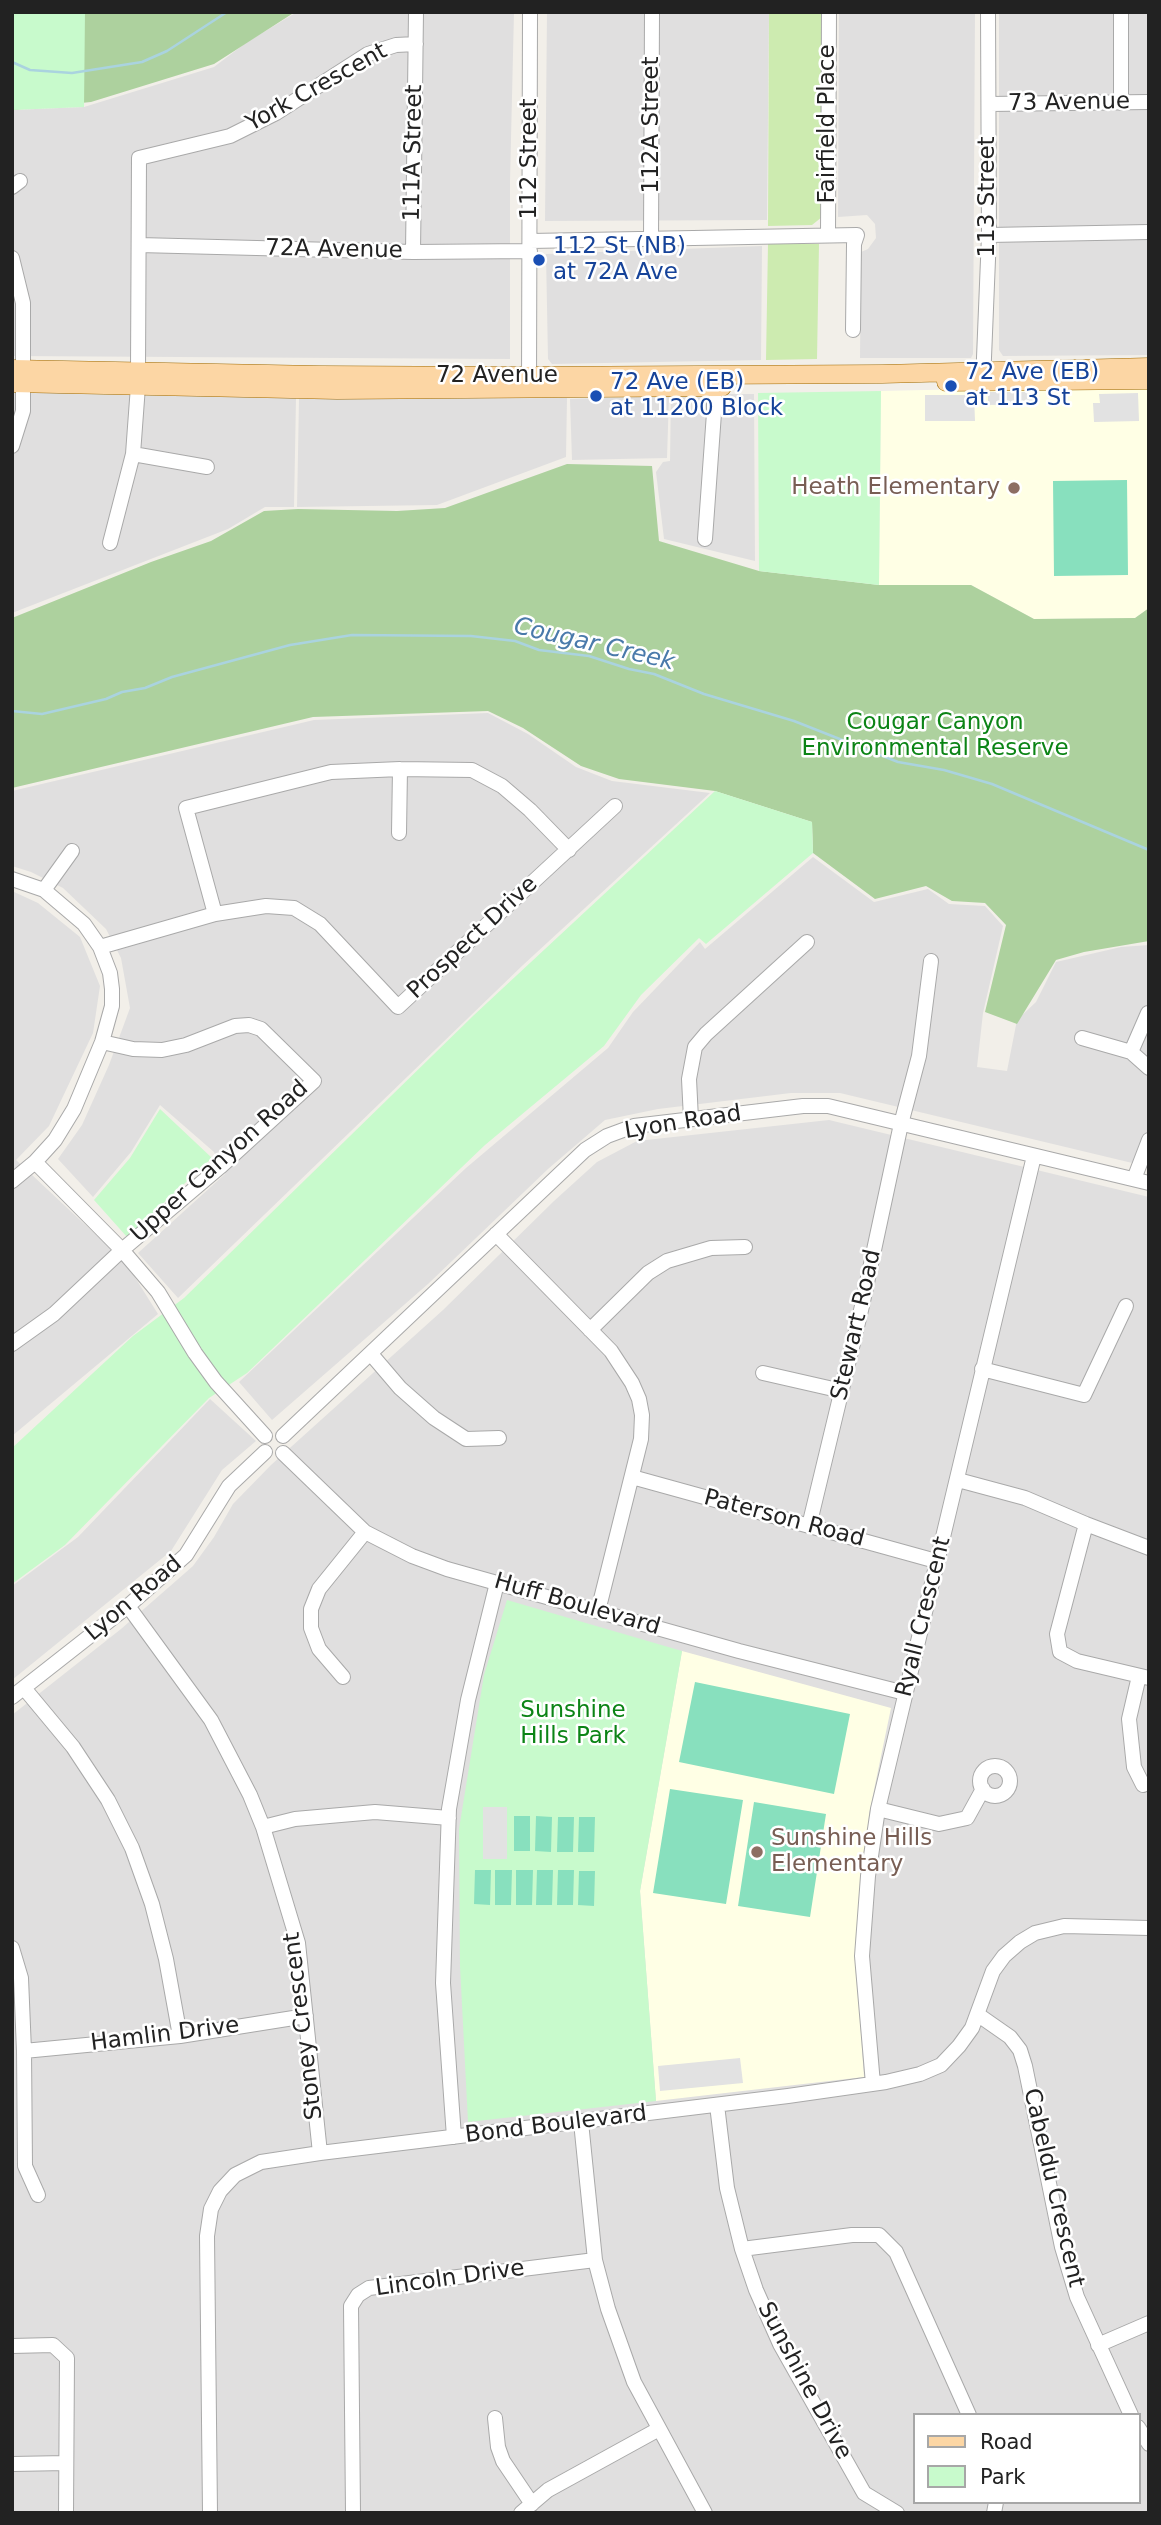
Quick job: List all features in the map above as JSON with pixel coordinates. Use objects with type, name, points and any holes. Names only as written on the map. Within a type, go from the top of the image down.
[{"type":"main road","name":"72 Avenue","points":[[18,376],[320,376],[714,387],[1149,368]]},
{"type":"main road","name":"72 Avenue","points":[[529,383],[881,373],[1149,380]]},
{"type":"street","name":"111A Street","points":[[413,252],[416,12]]},
{"type":"street","name":"112 Street","points":[[529,383],[530,12]]},
{"type":"street","name":"112A Street","points":[[651,239],[652,12]]},
{"type":"street","name":"Fairfield Place","points":[[828,235],[829,12]]},
{"type":"street","name":"113 Street","points":[[983,376],[989,235],[988,12]]},
{"type":"street","points":[[1121,12],[1121,103]]},
{"type":"street","name":"York Crescent","points":[[110,544],[134,454],[138,378],[139,158],[230,136],[276,113],[368,54],[396,44],[416,44]]},
{"type":"street","name":"73 Avenue","points":[[989,104],[1149,102]]},
{"type":"street","points":[[989,235],[1149,232]]},
{"type":"street","name":"72A Avenue","points":[[139,245],[413,252],[651,239],[857,235],[854,244],[853,330]]},
{"type":"street","points":[[12,258],[23,303],[18,376],[23,411],[12,446]]},
{"type":"street","points":[[705,539],[714,387]]},
{"type":"street","points":[[134,454],[207,467]]},
{"type":"street","points":[[400,769],[400,834]]},
{"type":"street","points":[[215,914],[186,808],[331,772],[400,769],[476,772],[502,786],[569,850]]},
{"type":"street","name":"Prospect Drive","points":[[100,947],[215,914],[266,906],[294,908],[320,924],[398,1007],[615,806]]},
{"type":"street","points":[[44,890],[72,851]]},
{"type":"street","points":[[12,879],[44,890],[84,924],[100,947],[110,973],[112,989],[112,1006],[102,1042],[74,1109],[55,1140],[12,1181]]},
{"type":"street","points":[[691,1119],[689,1079],[695,1047],[807,942]]},
{"type":"street","name":"Stewart Road","points":[[809,1526],[919,1056],[931,961]]},
{"type":"street","points":[[1131,1052],[1148,1013]]},
{"type":"street","name":"Upper Canyon Road","points":[[12,1344],[54,1314],[122,1250],[220,1167],[314,1081],[261,1029],[249,1025],[235,1026],[186,1045],[162,1050],[133,1049],[102,1042]]},
{"type":"street","points":[[1082,1038],[1131,1052],[1149,1068]]},
{"type":"street","name":"Lyon Road","points":[[283,1436],[585,1150],[607,1136],[634,1126],[803,1106],[828,1106],[1149,1182]]},
{"type":"street","points":[[1134,1179],[1149,1140]]},
{"type":"street","name":"Ryall Crescent","points":[[873,2084],[862,1956],[868,1876],[878,1810],[1034,1156]]},
{"type":"street","points":[[36,1161],[122,1250],[158,1292],[216,1382],[265,1436]]},
{"type":"street","points":[[496,1234],[611,1351],[639,1399],[642,1415],[641,1439],[598,1611]]},
{"type":"street","points":[[590,1329],[648,1273],[667,1261],[711,1248],[745,1247]]},
{"type":"street","points":[[982,1369],[1084,1395],[1126,1306]]},
{"type":"street","points":[[371,1354],[400,1388],[434,1418],[466,1439],[499,1438]]},
{"type":"street","points":[[763,1373],[842,1391]]},
{"type":"street","points":[[275,1431],[283,1436],[286,1446],[283,1453],[276,1456],[265,1452],[261,1445],[265,1436],[275,1431]]},
{"type":"street","name":"Lyon Road","points":[[18,1693],[128,1606],[186,1555],[229,1486],[265,1452]]},
{"type":"street","name":"Huff Boulevard","points":[[283,1453],[365,1532],[412,1556],[497,1583],[739,1651],[905,1693]]},
{"type":"street","name":"Paterson Road","points":[[632,1477],[936,1561]]},
{"type":"street","points":[[958,1480],[1025,1498],[1149,1548]]},
{"type":"street","points":[[1086,1524],[1057,1634],[1060,1653],[1077,1661],[1144,1677],[1129,1719],[1134,1767],[1143,1785]]},
{"type":"street","points":[[343,1676],[319,1648],[311,1628],[311,1609],[318,1589],[365,1532]]},
{"type":"street","points":[[454,2137],[443,1983],[449,1818],[468,1700],[497,1583]]},
{"type":"street","name":"Stoney Crescent","points":[[128,1606],[211,1720],[263,1827],[298,1943],[320,2153]]},
{"type":"street","points":[[18,1693],[73,1747],[108,1800],[132,1848],[152,1904],[166,1959],[180,2036]]},
{"type":"street","points":[[878,1810],[939,1824],[967,1818],[983,1789]]},
{"type":"street","points":[[263,1827],[295,1819],[375,1812],[449,1818]]},
{"type":"street","name":"Bond Boulevard","points":[[210,2513],[207,2236],[212,2208],[220,2190],[235,2175],[261,2162],[320,2153],[717,2105],[873,2084],[920,2074],[941,2065],[959,2046],[972,2028],[993,1971],[1004,1956],[1020,1942],[1035,1933],[1064,1926],[1149,1928]]},
{"type":"street","points":[[12,1948],[21,1978],[26,2166],[38,2196]]},
{"type":"street","name":"Cabeldu Crescent","points":[[977,2014],[1010,2037],[1020,2050],[1062,2247],[1077,2297],[1130,2413]]},
{"type":"street","name":"Hamlin Drive","points":[[24,2051],[180,2036],[306,2016]]},
{"type":"street","name":"Sunshine Drive","points":[[717,2105],[727,2188],[756,2290],[780,2344],[864,2493],[897,2513]]},
{"type":"street","points":[[581,2122],[595,2260],[608,2309],[634,2382],[705,2513]]},
{"type":"street","points":[[743,2249],[852,2235],[879,2235],[896,2252],[968,2413]]},
{"type":"street","name":"Lincoln Drive","points":[[353,2513],[351,2306],[358,2295],[369,2288],[595,2260]]},
{"type":"street","points":[[1098,2345],[1149,2323]]},
{"type":"street","points":[[12,2346],[53,2345],[67,2358],[66,2513]]},
{"type":"street","points":[[495,2417],[498,2448],[526,2508],[548,2490],[659,2429]]},
{"type":"street","points":[[12,2464],[66,2463]]},
{"type":"shaded area","points":[[297,12],[514,12],[510,359],[12,356],[12,110],[84,107],[214,67],[247,42]]},
{"type":"shaded area","points":[[547,12],[769,12],[767,220],[545,221]]},
{"type":"shaded area","points":[[839,12],[975,12],[971,358],[860,358],[861,252],[868,249],[876,238],[875,224],[867,215],[838,217]]},
{"type":"shaded area","points":[[999,12],[1149,12],[1149,355],[1003,356],[999,350]]},
{"type":"shaded area","points":[[762,246],[761,360],[552,364],[548,359],[546,254]]},
{"type":"shaded area","name":"Heath Elementary","points":[[1149,385],[1149,608],[1135,618],[1034,619],[971,585],[879,585],[881,391]]},
{"type":"shaded area","points":[[12,389],[80,394],[296,398],[294,507],[265,507],[228,529],[12,613]]},
{"type":"shaded area","points":[[988,392],[1037,392],[1037,404],[988,405]]},
{"type":"shaded area","points":[[1138,393],[1139,421],[1094,422],[1093,403],[1100,403],[1099,394]]},
{"type":"shaded area","points":[[671,394],[754,394],[755,561],[664,539],[656,472],[663,462],[670,461]]},
{"type":"shaded area","points":[[925,395],[974,395],[975,421],[925,421]]},
{"type":"shaded area","points":[[669,396],[667,458],[572,460],[570,399]]},
{"type":"shaded area","points":[[567,398],[566,457],[437,505],[297,507],[299,399]]},
{"type":"shaded area","points":[[488,713],[528,734],[576,767],[612,781],[710,793],[523,965],[178,1298],[138,1253],[225,1174],[214,1152],[160,1105],[131,1152],[93,1197],[58,1159],[82,1125],[109,1065],[130,1008],[121,958],[106,929],[63,888],[12,866],[12,791],[314,720]]},
{"type":"shaded area","points":[[813,857],[874,902],[928,889],[949,904],[985,906],[1003,926],[983,1013],[977,1067],[1007,1071],[1017,1020],[1036,1002],[1056,962],[1121,947],[1149,945],[1149,1167],[840,1093],[791,1093],[658,1109],[605,1120],[548,1169],[428,1284],[272,1420],[239,1382],[466,1168],[608,1048],[633,1012],[700,942],[705,949]]},
{"type":"shaded area","points":[[12,891],[38,903],[80,937],[100,986],[93,1033],[49,1126],[16,1160],[126,1263],[158,1314],[12,1436]]},
{"type":"shaded area","points":[[829,1120],[1149,1197],[1149,2513],[12,2513],[12,1715],[121,1629],[193,1566],[233,1504],[271,1465],[443,1310],[597,1162],[637,1141]]},
{"type":"shaded area","points":[[210,1399],[256,1441],[222,1470],[171,1551],[12,1680],[12,1586],[78,1537]]},
{"type":"shaded area","name":"Sunshine Hills Elementary","points":[[682,1651],[891,1708],[869,1814],[861,1926],[860,2021],[864,2077],[656,2101],[640,1891]]},
{"type":"shaded area","points":[[483,1807],[507,1807],[507,1859],[483,1859]]},
{"type":"shaded area","points":[[740,2058],[743,2083],[660,2091],[658,2066]]},
{"type":"green space","points":[[12,12],[295,12],[214,64],[91,102],[12,110]]},
{"type":"green space","points":[[12,12],[85,12],[84,107],[12,110]]},
{"type":"green space","points":[[769,12],[822,12],[822,217],[812,225],[768,226]]},
{"type":"green space","points":[[768,244],[819,244],[817,359],[766,360]]},
{"type":"green space","points":[[881,391],[879,585],[759,571],[758,393]]},
{"type":"green space","name":"Cougar Canyon Environmental Reserve","points":[[567,464],[652,466],[659,541],[759,571],[879,585],[971,585],[1034,619],[1135,618],[1149,608],[1149,941],[1084,952],[1056,960],[1017,1024],[985,1012],[1006,925],[985,903],[952,901],[926,886],[875,899],[813,853],[812,822],[715,791],[619,779],[581,766],[523,728],[488,711],[313,717],[12,788],[12,618],[211,541],[264,511],[397,511],[445,508]]},
{"type":"green space","points":[[1127,480],[1128,575],[1054,576],[1053,481]]},
{"type":"green space","points":[[715,791],[812,822],[813,853],[706,944],[699,938],[641,995],[604,1046],[485,1145],[247,1373],[209,1398],[65,1545],[12,1584],[12,1448],[133,1336],[184,1298],[474,1015]]},
{"type":"green space","points":[[160,1109],[212,1158],[127,1237],[94,1200],[130,1158]]},
{"type":"green space","name":"Sunshine Hills Park","points":[[507,1600],[682,1651],[640,1891],[656,2101],[468,2122],[460,1966],[459,1829],[484,1675]]},
{"type":"green space","points":[[695,1682],[850,1714],[834,1794],[679,1762]]},
{"type":"green space","points":[[670,1789],[743,1800],[726,1904],[653,1893]]},
{"type":"green space","points":[[754,1802],[826,1814],[810,1917],[738,1906]]},
{"type":"green space","points":[[514,1816],[530,1816],[530,1851],[514,1851]]},
{"type":"green space","points":[[536,1816],[552,1817],[551,1852],[535,1851]]},
{"type":"green space","points":[[558,1817],[574,1817],[573,1852],[557,1852]]},
{"type":"green space","points":[[579,1817],[595,1817],[594,1852],[578,1852]]},
{"type":"green space","points":[[475,1870],[491,1870],[490,1905],[474,1904]]},
{"type":"green space","points":[[495,1870],[512,1870],[511,1905],[495,1905]]},
{"type":"green space","points":[[516,1870],[533,1870],[532,1905],[516,1905]]},
{"type":"green space","points":[[537,1870],[553,1870],[552,1905],[536,1905]]},
{"type":"green space","points":[[558,1870],[574,1870],[573,1905],[557,1905]]},
{"type":"green space","points":[[579,1871],[595,1871],[594,1906],[578,1905]]},
{"type":"waterway","points":[[12,62],[30,70],[72,73],[142,62],[167,51],[227,12]]},
{"type":"waterway","name":"Cougar Creek","points":[[12,711],[42,714],[106,699],[172,677],[290,645],[352,635],[471,636],[515,641],[539,650],[589,656],[654,674],[704,694],[794,721],[898,762],[944,770],[992,784],[1149,850]]},
{"type":"place","name":"112 St (NB) at 72A Ave","points":[[539,260]]},
{"type":"place","name":"72 Ave (EB) at 113 St","points":[[951,386]]},
{"type":"place","name":"72 Ave (EB) at 11200 Block","points":[[596,396]]},
{"type":"place","name":"Heath Elementary","points":[[1014,488]]},
{"type":"place","name":"Sunshine Hills Elementary","points":[[757,1852]]}]
